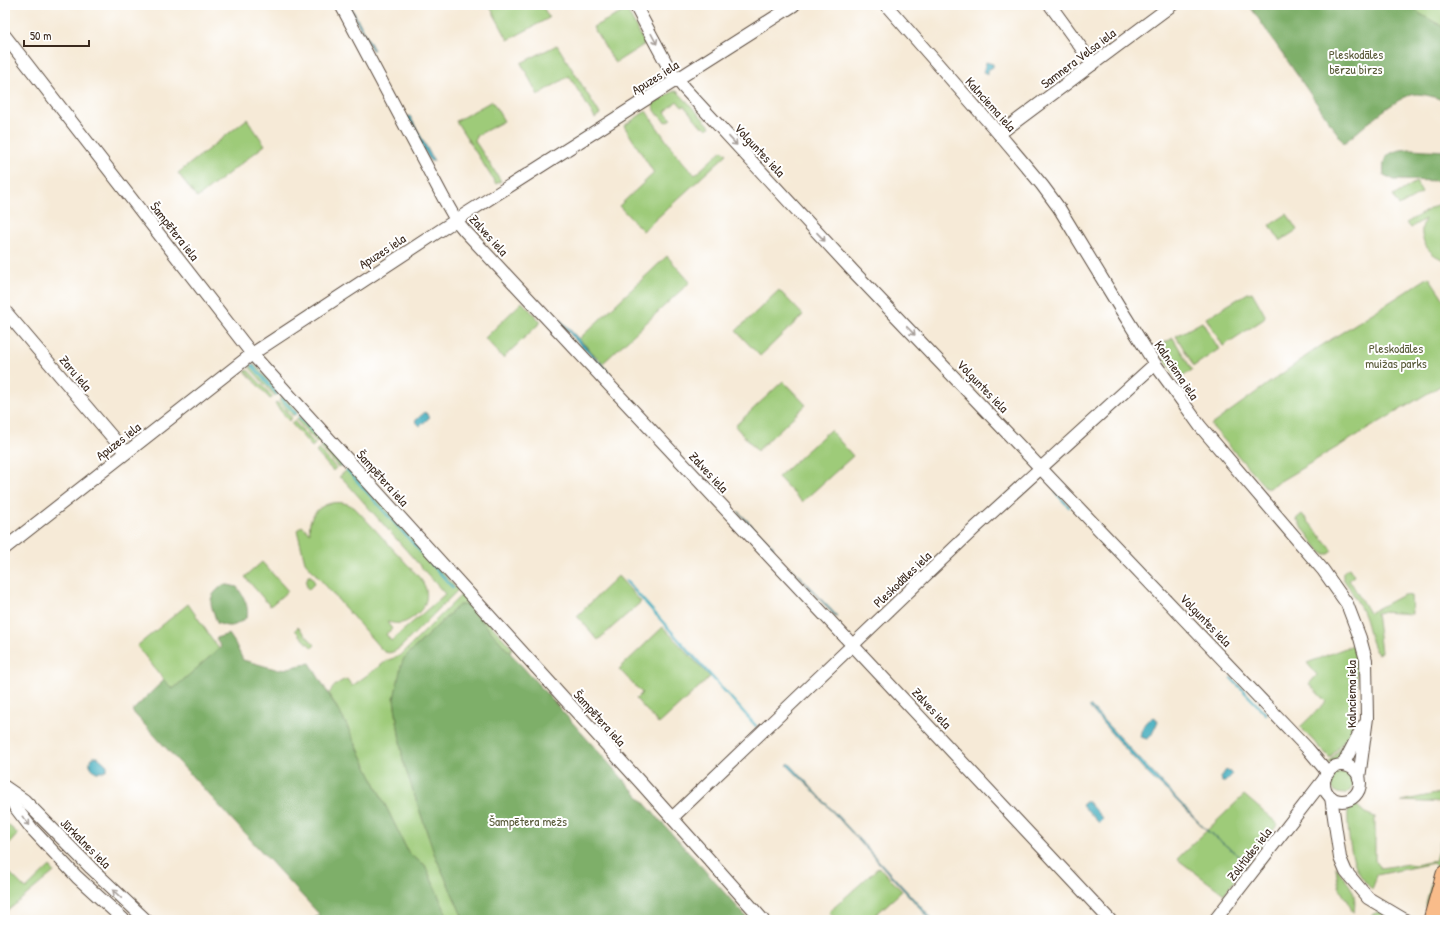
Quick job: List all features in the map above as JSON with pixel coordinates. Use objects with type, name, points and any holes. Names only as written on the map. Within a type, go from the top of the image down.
[{"type":"highway","points":[[1432,920],[1445,874]]},
{"type":"street","name":"Zalves iela","points":[[341,5],[456,220],[667,448],[1110,920]]},
{"type":"street","name":"Volguntes iela","points":[[635,5],[676,80],[853,270],[1308,749],[1326,775]]},
{"type":"street","name":"Apuzes iela","points":[[5,548],[125,452],[252,354],[456,220],[794,5]]},
{"type":"street","name":"Kalnciema iela","points":[[886,5],[999,134],[1059,208],[1155,364],[1200,426],[1323,570],[1347,604],[1360,638],[1366,660],[1367,718],[1359,778]]},
{"type":"street","points":[[1050,5],[1093,64]]},
{"type":"street","name":"Samnera Velsa iela","points":[[999,134],[1172,5]]},
{"type":"street","name":"Šampētera iela","points":[[5,36],[252,354],[763,920]]},
{"type":"street","name":"Zaru iela","points":[[5,311],[125,452]]},
{"type":"street","name":"Pleskodāles iela","points":[[672,818],[852,645],[1041,467],[1155,364]]},
{"type":"street","points":[[1343,765],[1367,718]]},
{"type":"street","points":[[1330,796],[1337,800],[1344,801],[1357,793],[1360,784],[1356,771],[1343,765],[1336,766],[1326,775],[1325,787],[1330,796],[1340,858],[1346,872],[1368,898],[1405,920]]},
{"type":"street","name":"Zolitūdes iela","points":[[1305,805],[1307,799],[1326,775]]},
{"type":"street","name":"Jūrkalnes iela","points":[[5,788],[15,807],[32,829],[77,877],[124,920]]},
{"type":"street","name":"Jūrkalnes iela","points":[[5,788],[24,800],[91,868],[146,920]]},
{"type":"street","name":"Zolitūdes iela","points":[[1215,920],[1305,805],[1316,798],[1330,796]]},
{"type":"street","points":[[1344,801],[1342,812],[1347,858],[1354,881]]},
{"type":"green space","points":[[489,5],[542,5],[549,18],[508,40]]},
{"type":"green space","name":"Pleskodāles bērzu birzs","points":[[1249,5],[1412,5],[1420,14],[1445,28],[1445,102],[1435,97],[1415,94],[1407,96],[1379,114],[1344,143]]},
{"type":"green space","points":[[1412,5],[1445,5],[1445,28],[1420,14]]},
{"type":"green space","points":[[627,10],[645,44],[615,63],[593,27]]},
{"type":"green space","points":[[557,45],[600,114],[595,118],[569,76],[538,95],[521,63]]},
{"type":"green space","points":[[674,91],[677,91],[710,127],[707,129],[704,126],[702,127],[684,106],[682,107],[677,101],[665,112],[672,119],[666,122],[662,119],[656,112],[653,104]]},
{"type":"green space","points":[[492,101],[504,121],[476,136],[475,141],[501,181],[496,184],[456,121]]},
{"type":"green space","points":[[646,111],[675,153],[695,175],[722,150],[727,154],[643,231],[619,206],[654,173],[624,126]]},
{"type":"green space","points":[[247,119],[265,145],[197,198],[178,173]]},
{"type":"green space","points":[[1411,149],[1445,151],[1445,181],[1393,180],[1384,175],[1384,162],[1389,154]]},
{"type":"green space","points":[[1416,182],[1422,193],[1399,206],[1393,196]]},
{"type":"green space","points":[[1445,200],[1445,260],[1433,254],[1425,244],[1422,232],[1425,219],[1410,228],[1406,223]]},
{"type":"green space","points":[[1287,214],[1297,230],[1280,241],[1270,225]]},
{"type":"green space","points":[[667,256],[690,282],[603,363],[579,339]]},
{"type":"green space","name":"Pleskodāles muižas parks","points":[[1429,277],[1445,301],[1445,383],[1267,489],[1211,425],[1316,349]]},
{"type":"green space","points":[[779,290],[803,315],[760,356],[736,331]]},
{"type":"green space","points":[[1252,292],[1265,315],[1264,319],[1223,346],[1206,318]]},
{"type":"green space","points":[[522,302],[541,322],[503,358],[485,338]]},
{"type":"green space","points":[[1202,322],[1219,349],[1194,366],[1176,336]]},
{"type":"green space","points":[[1173,338],[1192,370],[1178,380],[1157,347]]},
{"type":"green space","points":[[254,364],[278,391],[275,396],[250,368]]},
{"type":"green space","points":[[248,370],[273,397],[270,399],[245,371]]},
{"type":"green space","points":[[783,381],[806,405],[757,451],[735,426]]},
{"type":"green space","points":[[283,396],[298,412],[294,415],[292,415],[279,401]]},
{"type":"green space","points":[[277,402],[292,418],[289,421],[275,404]]},
{"type":"green space","points":[[300,416],[322,437],[317,442],[297,421]]},
{"type":"green space","points":[[294,421],[315,444],[312,447],[291,423]]},
{"type":"green space","points":[[830,430],[853,456],[802,502],[778,477]]},
{"type":"green space","points":[[326,442],[343,462],[341,466],[338,467],[321,447]]},
{"type":"green space","points":[[319,449],[336,468],[333,471],[316,452]]},
{"type":"green space","points":[[350,467],[458,590],[401,647],[389,653],[381,649],[305,562],[297,530],[302,526],[310,533],[312,517],[317,510],[324,506],[339,502],[347,504],[355,508],[419,577],[425,587],[426,602],[420,611],[408,621],[398,623],[387,622],[392,629],[386,634],[391,641],[445,594],[344,480],[339,477]]},
{"type":"green space","points":[[1302,514],[1333,551],[1329,554],[1324,554],[1320,551],[1296,519]]},
{"type":"green space","points":[[262,562],[288,591],[270,606],[245,577]]},
{"type":"green space","points":[[1349,568],[1354,576],[1349,579],[1369,613],[1403,595],[1411,596],[1412,614],[1376,613],[1381,652],[1378,654],[1372,642],[1361,610],[1344,579],[1343,572]]},
{"type":"green space","points":[[308,576],[311,576],[315,583],[308,590],[306,583]]},
{"type":"green space","points":[[618,576],[641,602],[598,640],[577,616]]},
{"type":"green space","points":[[223,585],[237,587],[247,605],[247,617],[233,626],[226,626],[217,623],[211,602],[214,594]]},
{"type":"green space","points":[[461,595],[464,596],[512,648],[510,653],[469,607],[466,605],[459,605],[404,658],[394,699],[403,761],[434,853],[464,920],[449,920],[425,865],[409,854],[344,720],[329,694],[341,681],[347,679],[352,686],[388,660],[402,654]]},
{"type":"green space","points":[[188,604],[219,649],[173,689],[137,646]]},
{"type":"green space","name":"Šampētera mežs","points":[[459,605],[466,605],[469,607],[749,920],[464,920],[434,853],[403,761],[394,699],[404,658]]},
{"type":"green space","points":[[298,627],[315,645],[312,648],[295,630]]},
{"type":"green space","points":[[663,627],[710,677],[659,724],[636,699],[642,693],[619,669]]},
{"type":"green space","points":[[229,634],[243,660],[279,670],[310,663],[344,720],[409,854],[425,865],[449,920],[313,920],[319,914],[132,711],[164,680],[173,689],[221,647],[216,638]]},
{"type":"green space","points":[[1353,645],[1357,669],[1356,725],[1330,758],[1300,727],[1326,702],[1309,684],[1317,675],[1307,663]]},
{"type":"green space","points":[[1356,728],[1339,760],[1327,764],[1331,760]]},
{"type":"green space","points":[[1342,772],[1350,775],[1353,783],[1350,791],[1342,794],[1334,791],[1331,783],[1334,775]]},
{"type":"green space","points":[[1445,792],[1445,803],[1401,801]]},
{"type":"green space","points":[[1244,795],[1278,824],[1224,894],[1177,859]]},
{"type":"green space","points":[[1351,804],[1356,805],[1365,813],[1375,817],[1375,860],[1380,868],[1409,864],[1414,865],[1435,861],[1445,823],[1445,840],[1427,905],[1425,907],[1436,866],[1433,863],[1377,875],[1372,890],[1363,879],[1356,867],[1350,845],[1348,830],[1348,807]]},
{"type":"green space","points":[[5,822],[18,834],[5,848]]},
{"type":"green space","points":[[50,866],[54,872],[5,913],[5,868],[26,889]]},
{"type":"green space","points":[[1336,866],[1353,892],[1355,904],[1354,912],[1343,895],[1337,879]]},
{"type":"green space","points":[[879,867],[902,891],[870,920],[836,920],[829,912]]},
{"type":"green space","points":[[1379,912],[1393,920],[1369,920],[1373,914]]},
{"type":"water","points":[[348,5],[350,5],[374,50],[372,50]]},
{"type":"water","points":[[986,62],[993,64],[993,67],[988,70],[988,74],[983,72]]},
{"type":"water","points":[[410,116],[434,161],[430,161],[406,117]]},
{"type":"water","points":[[561,320],[610,373],[609,374],[576,341],[559,321]]},
{"type":"water","points":[[425,412],[430,417],[420,426],[415,421]]},
{"type":"water","points":[[738,512],[774,547],[772,549]]},
{"type":"water","points":[[792,569],[837,616],[836,617]]},
{"type":"water","points":[[1090,706],[1204,828],[1150,776],[1118,741],[1090,708]]},
{"type":"water","points":[[1155,717],[1158,722],[1151,736],[1147,739],[1140,737],[1144,724],[1149,719]]},
{"type":"water","points":[[93,757],[98,757],[107,765],[107,769],[102,772],[96,772],[90,765],[90,761]]},
{"type":"water","points":[[789,763],[933,920],[931,920],[809,786],[787,765]]},
{"type":"water","points":[[1226,770],[1232,775],[1225,782],[1222,782],[1221,777]]},
{"type":"water","points":[[1087,801],[1103,819],[1099,823],[1082,805]]},
{"type":"water","points":[[1224,844],[1246,861],[1246,862]]},
{"type":"waterway","points":[[252,365],[277,394]]},
{"type":"waterway","points":[[281,398],[296,414]]},
{"type":"waterway","points":[[299,417],[320,440]]},
{"type":"waterway","points":[[323,444],[342,465]]},
{"type":"waterway","points":[[347,470],[453,588]]},
{"type":"waterway","points":[[1056,493],[1069,507]]},
{"type":"waterway","points":[[1094,533],[1119,561]]},
{"type":"waterway","points":[[626,581],[756,726]]},
{"type":"waterway","points":[[1231,678],[1266,714]]}]
